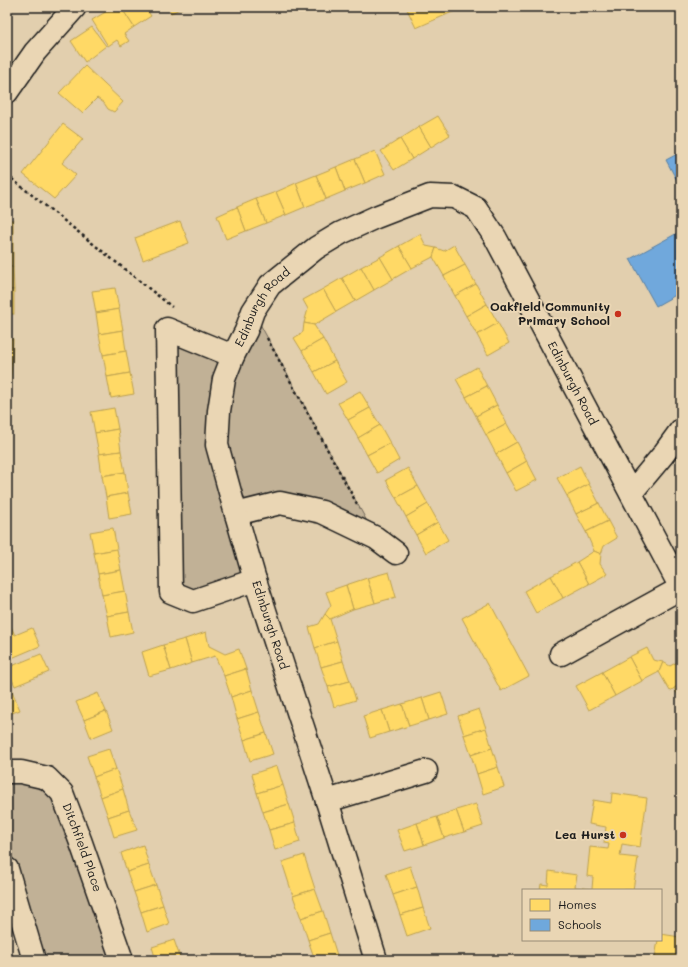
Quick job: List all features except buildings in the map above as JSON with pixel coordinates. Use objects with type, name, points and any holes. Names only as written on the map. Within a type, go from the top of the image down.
[{"type":"street","points":[[7,92],[35,52],[75,7]]},
{"type":"street","name":"Edinburgh Road","points":[[376,960],[327,801],[255,580],[217,445],[219,411],[224,380],[233,356],[246,331],[253,311],[270,285],[316,248],[342,233],[376,217],[430,196],[454,197],[476,208],[495,237],[681,588]]},
{"type":"street","points":[[233,356],[167,329],[171,592],[194,601],[255,580]]},
{"type":"street","points":[[632,493],[681,430]]},
{"type":"street","points":[[236,514],[280,503],[322,512],[376,538],[396,553]]},
{"type":"street","points":[[561,654],[681,588]]},
{"type":"street","points":[[327,801],[426,771]]},
{"type":"street","name":"Ditchfield Place","points":[[7,772],[21,772],[47,778],[62,793],[122,960]]},
{"type":"street","points":[[7,869],[34,960]]},
{"type":"path","points":[[7,174],[178,312]]},
{"type":"path","points":[[253,311],[376,538]]},
{"type":"shaded area","points":[[253,311],[376,538],[322,512],[236,514],[255,580],[193,601],[171,592],[167,329],[233,355]]},
{"type":"shaded area","points":[[7,772],[47,778],[122,960],[34,960],[19,911],[7,914]]},
{"type":"place","name":"Oakfield Community Primary School","points":[[618,314]]},
{"type":"place","name":"Lea Hurst","points":[[623,835]]}]
